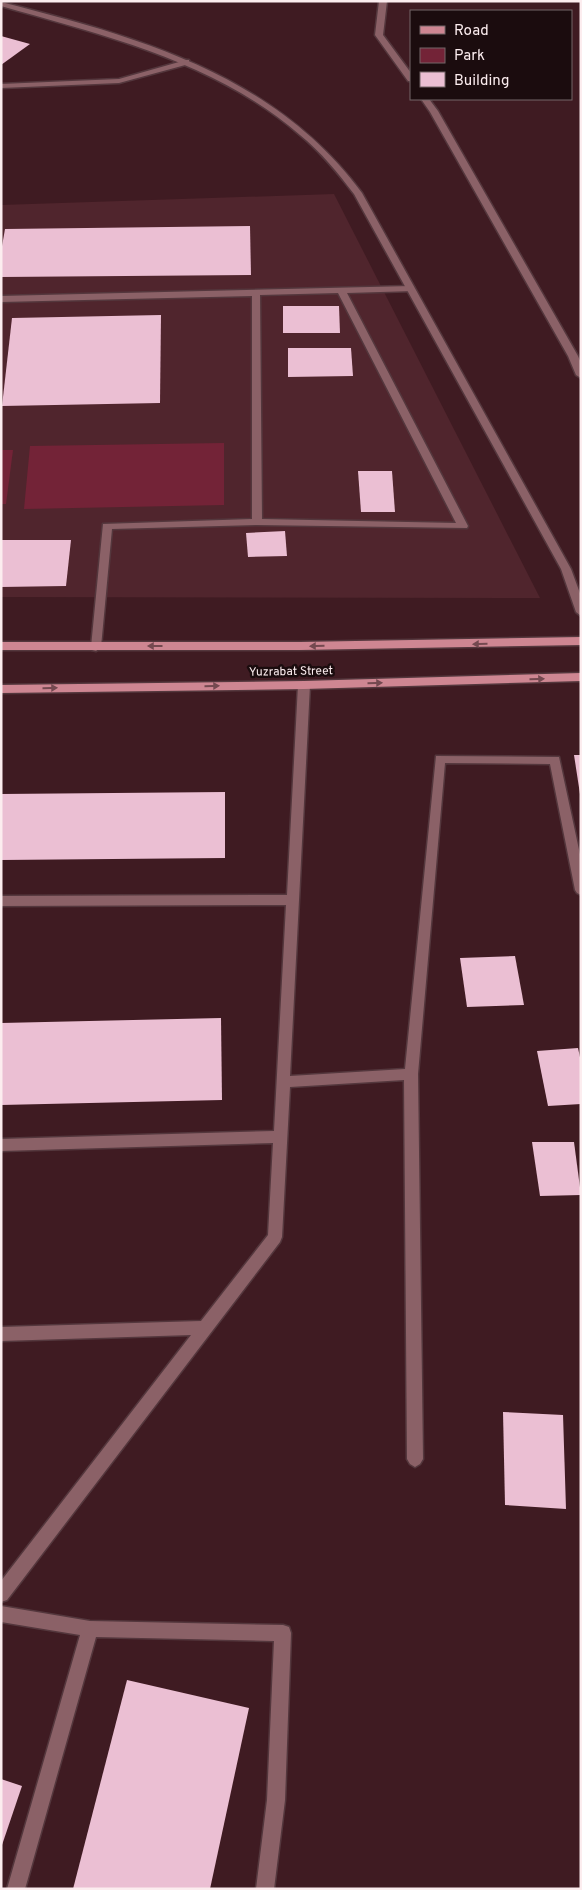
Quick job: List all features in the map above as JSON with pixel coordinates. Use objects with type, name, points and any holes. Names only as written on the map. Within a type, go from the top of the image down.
[{"type":"main road","name":"Yuzrabat Street","points":[[1,646],[339,646],[581,641]]},
{"type":"main road","name":"Yuzrabat Street","points":[[1,689],[304,685],[581,677]]},
{"type":"street","points":[[383,1],[379,35],[410,78]]},
{"type":"street","points":[[1,4],[142,46],[186,62],[228,82],[268,106],[302,132],[332,161],[358,193],[566,569],[581,612]]},
{"type":"street","points":[[1,86],[119,81],[186,62]]},
{"type":"street","points":[[426,100],[434,111],[568,348],[581,375]]},
{"type":"street","points":[[1,299],[411,289]]},
{"type":"street","points":[[96,646],[107,526],[257,522],[463,526],[342,291]]},
{"type":"street","points":[[256,293],[257,522]]},
{"type":"street","points":[[1,1594],[274,1237],[304,685]]},
{"type":"street","points":[[415,1459],[411,1074],[440,759],[555,760],[581,890]]},
{"type":"street","points":[[1,901],[293,900]]},
{"type":"street","points":[[283,1082],[411,1074]]},
{"type":"street","points":[[1,1145],[280,1137]]},
{"type":"street","points":[[1,1334],[205,1328]]},
{"type":"street","points":[[1,1614],[90,1629],[283,1633],[276,1800],[265,1889]]},
{"type":"street","points":[[16,1889],[90,1629]]},
{"type":"shaded area","points":[[334,194],[540,598],[1,597],[1,205]]},
{"type":"green space","points":[[224,443],[224,505],[24,509],[30,446]]},
{"type":"green space","points":[[1,450],[13,450],[6,504],[1,504]]},
{"type":"building","points":[[1,36],[30,44],[1,65]]},
{"type":"building","points":[[250,226],[251,275],[1,277],[1,252],[5,229]]},
{"type":"building","points":[[283,306],[339,306],[340,333],[283,333]]},
{"type":"building","points":[[161,315],[160,403],[2,406],[12,318]]},
{"type":"building","points":[[288,348],[351,348],[353,376],[288,377]]},
{"type":"building","points":[[358,471],[392,471],[395,512],[361,512]]},
{"type":"building","points":[[285,531],[287,556],[248,557],[246,533]]},
{"type":"building","points":[[1,540],[71,540],[66,586],[1,587]]},
{"type":"building","points":[[574,755],[581,755],[581,794],[580,794]]},
{"type":"building","points":[[225,792],[225,858],[1,860],[1,794]]},
{"type":"building","points":[[515,956],[524,1005],[467,1007],[460,958]]},
{"type":"building","points":[[221,1018],[222,1100],[1,1105],[1,1023]]},
{"type":"building","points":[[578,1048],[581,1062],[581,1104],[548,1106],[537,1051]]},
{"type":"building","points":[[532,1142],[574,1142],[581,1195],[540,1196]]},
{"type":"building","points":[[503,1412],[563,1415],[566,1509],[505,1505]]},
{"type":"building","points":[[127,1680],[249,1708],[210,1889],[73,1889]]},
{"type":"building","points":[[1,1779],[22,1786],[2,1845],[1,1845]]}]
